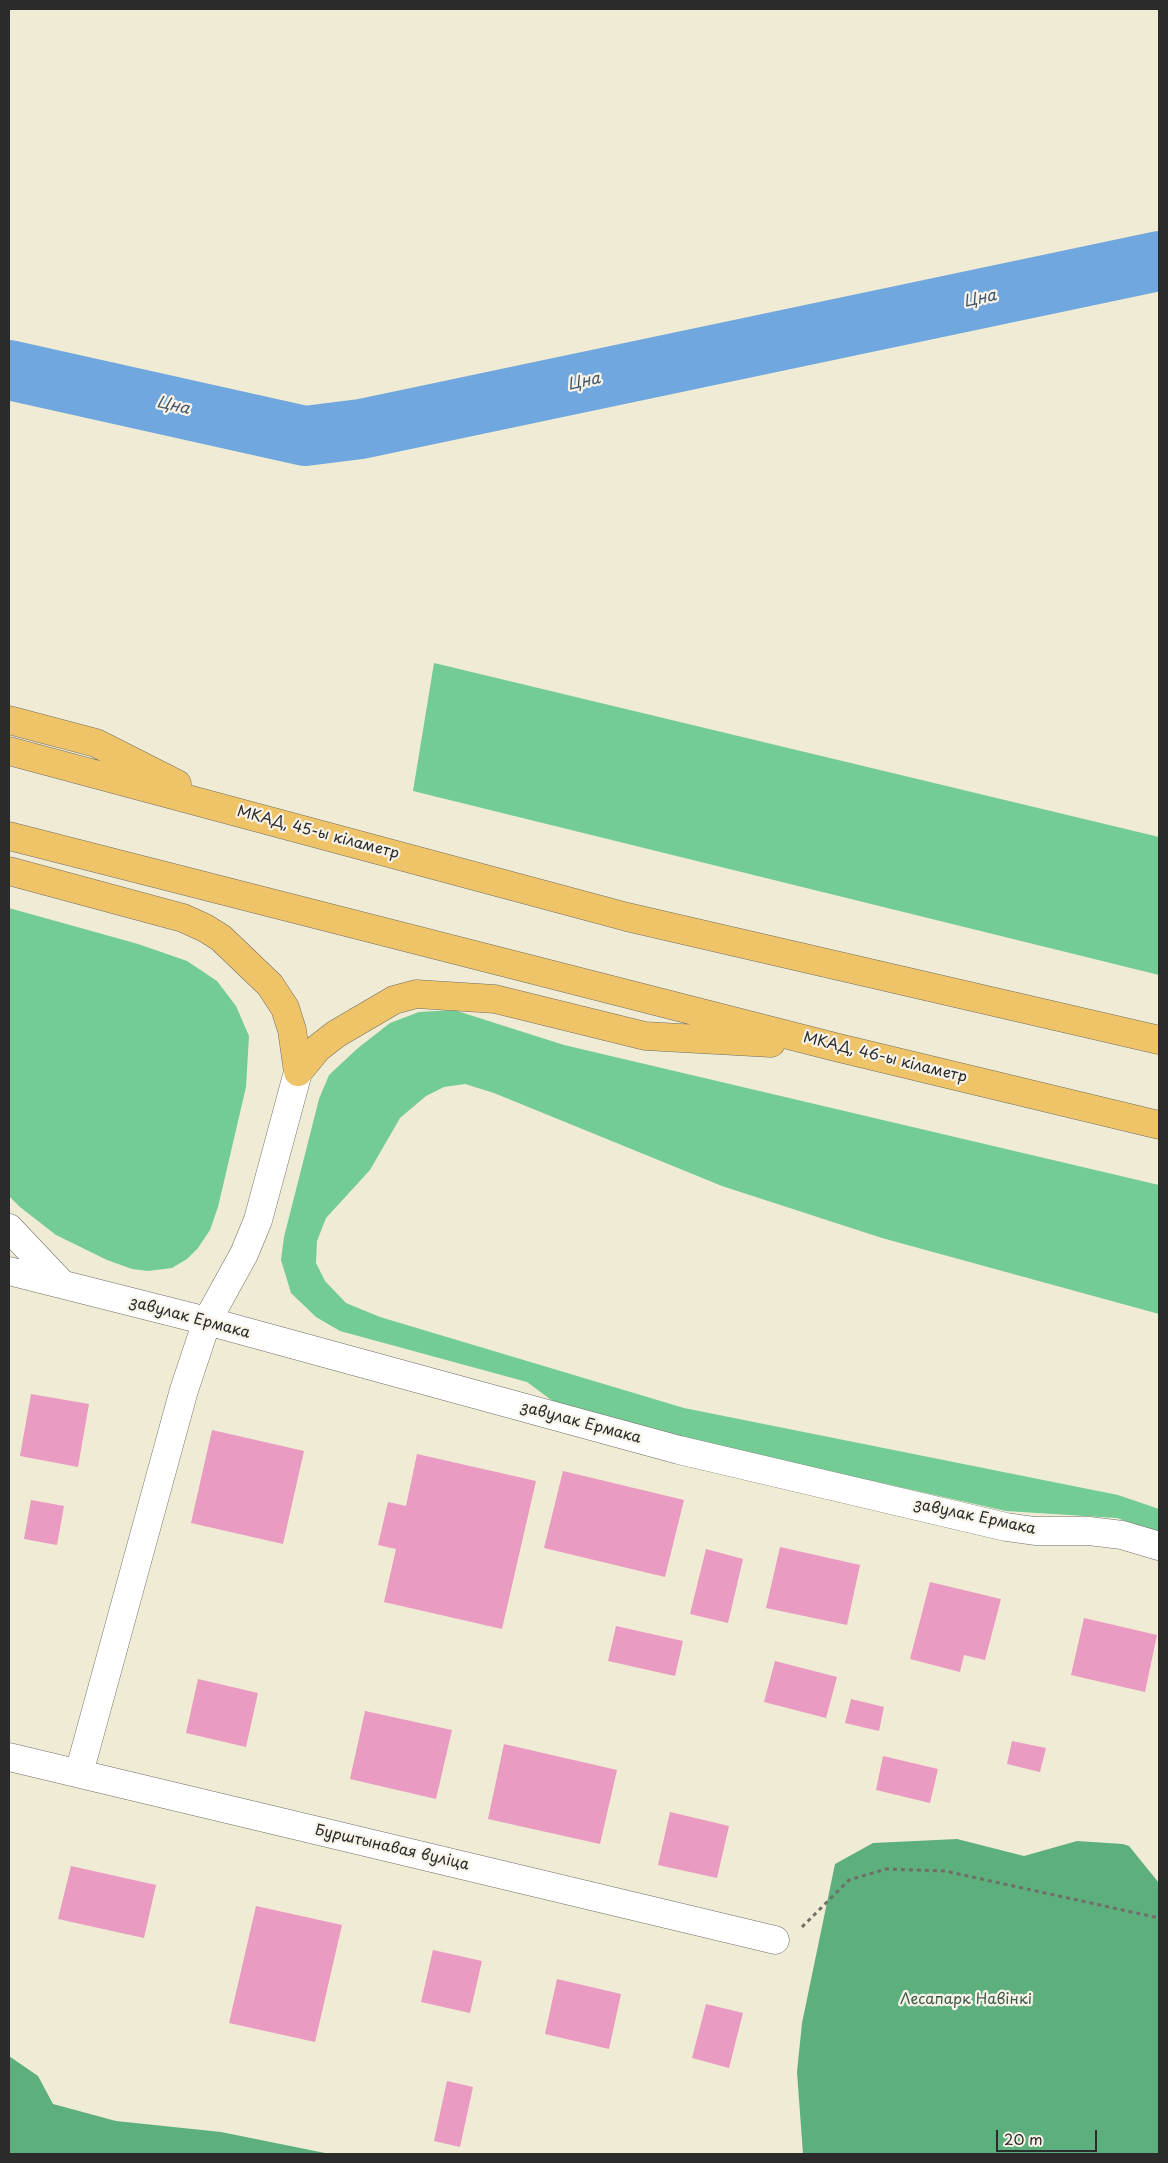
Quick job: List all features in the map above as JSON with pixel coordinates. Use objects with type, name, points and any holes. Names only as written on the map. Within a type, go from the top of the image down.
[{"type":"highway","points":[[9,720],[96,743],[225,808]]},
{"type":"highway","name":"МКАД, 45-ы кіламетр","points":[[9,751],[627,917],[1159,1040]]},
{"type":"highway","name":"МКАД, 46-ы кіламетр","points":[[9,836],[835,1047],[1159,1125]]},
{"type":"highway","points":[[9,872],[183,918],[221,938],[270,985],[285,1008],[292,1030],[298,1072]]},
{"type":"highway","points":[[298,1072],[318,1048],[349,1026],[394,1000],[416,994],[495,999],[645,1036],[835,1047]]},
{"type":"street","points":[[79,1773],[184,1390],[207,1321],[244,1254],[258,1220],[298,1072]]},
{"type":"street","points":[[9,1228],[62,1284]]},
{"type":"street","name":"завулак Ермака","points":[[9,1271],[207,1321],[727,1461],[1006,1527],[1035,1531],[1097,1532],[1122,1535],[1159,1546]]},
{"type":"street","name":"Бурштынавая вуліца","points":[[9,1757],[775,1940]]},
{"type":"path","points":[[775,1940],[796,1934],[849,1880],[886,1868],[944,1872],[1159,1918]]},
{"type":"green space","points":[[434,663],[1159,837],[1159,975],[413,791]]},
{"type":"green space","points":[[9,908],[138,944],[187,961],[217,981],[236,1006],[249,1036],[246,1087],[218,1207],[210,1230],[198,1248],[187,1259],[172,1268],[148,1271],[132,1269],[107,1260],[56,1235],[9,1196]]},
{"type":"green space","points":[[454,1010],[564,1045],[1159,1185],[1159,1314],[882,1238],[722,1186],[494,1093],[465,1084],[444,1087],[426,1096],[400,1118],[370,1170],[326,1218],[317,1241],[316,1263],[325,1281],[346,1303],[380,1317],[684,1408],[1118,1495],[1159,1509],[1159,1533],[1117,1518],[1006,1511],[704,1443],[554,1402],[527,1382],[340,1331],[316,1317],[291,1293],[281,1260],[284,1237],[319,1099],[329,1075],[358,1048],[390,1023],[419,1012]]},
{"type":"green space","name":"Лесапарк Навінкі","points":[[957,1839],[1024,1856],[1077,1841],[1123,1844],[1129,1846],[1159,1883],[1159,2154],[803,2154],[797,2072],[802,2023],[835,1864],[873,1843]]},
{"type":"green space","points":[[9,2056],[38,2076],[53,2104],[116,2121],[221,2132],[330,2154],[9,2154]]},
{"type":"building","points":[[31,1394],[89,1404],[78,1467],[20,1456]]},
{"type":"building","points":[[212,1430],[304,1451],[283,1544],[191,1523]]},
{"type":"building","points":[[417,1454],[536,1481],[502,1629],[384,1602],[396,1549],[378,1545],[388,1502],[406,1506]]},
{"type":"building","points":[[563,1471],[684,1500],[665,1577],[544,1548]]},
{"type":"building","points":[[31,1500],[64,1506],[57,1545],[24,1539]]},
{"type":"building","points":[[780,1547],[860,1565],[847,1625],[766,1608]]},
{"type":"building","points":[[706,1549],[743,1559],[728,1623],[690,1614]]},
{"type":"building","points":[[930,1582],[1001,1599],[985,1660],[964,1655],[960,1672],[910,1659]]},
{"type":"building","points":[[1084,1618],[1157,1635],[1145,1692],[1071,1675]]},
{"type":"building","points":[[616,1626],[683,1641],[675,1676],[608,1661]]},
{"type":"building","points":[[775,1661],[837,1677],[826,1718],[764,1702]]},
{"type":"building","points":[[198,1679],[258,1693],[246,1747],[186,1733]]},
{"type":"building","points":[[851,1699],[884,1707],[879,1731],[845,1723]]},
{"type":"building","points":[[365,1711],[452,1730],[436,1799],[350,1779]]},
{"type":"building","points":[[1012,1741],[1046,1748],[1040,1772],[1007,1764]]},
{"type":"building","points":[[504,1744],[617,1770],[600,1844],[488,1819]]},
{"type":"building","points":[[883,1756],[938,1769],[930,1803],[876,1790]]},
{"type":"building","points":[[670,1812],[729,1826],[717,1878],[658,1865]]},
{"type":"building","points":[[71,1866],[156,1885],[144,1938],[58,1919]]},
{"type":"building","points":[[256,1906],[342,1925],[315,2042],[229,2023]]},
{"type":"building","points":[[433,1950],[482,1961],[470,2013],[421,2002]]},
{"type":"building","points":[[557,1979],[621,1994],[609,2049],[545,2034]]},
{"type":"building","points":[[706,2004],[743,2013],[729,2068],[692,2058]]},
{"type":"building","points":[[447,2081],[473,2087],[460,2147],[434,2141]]},
{"type":"waterway","name":"Цна","points":[[9,370],[305,436],[361,429],[1159,261]]}]
